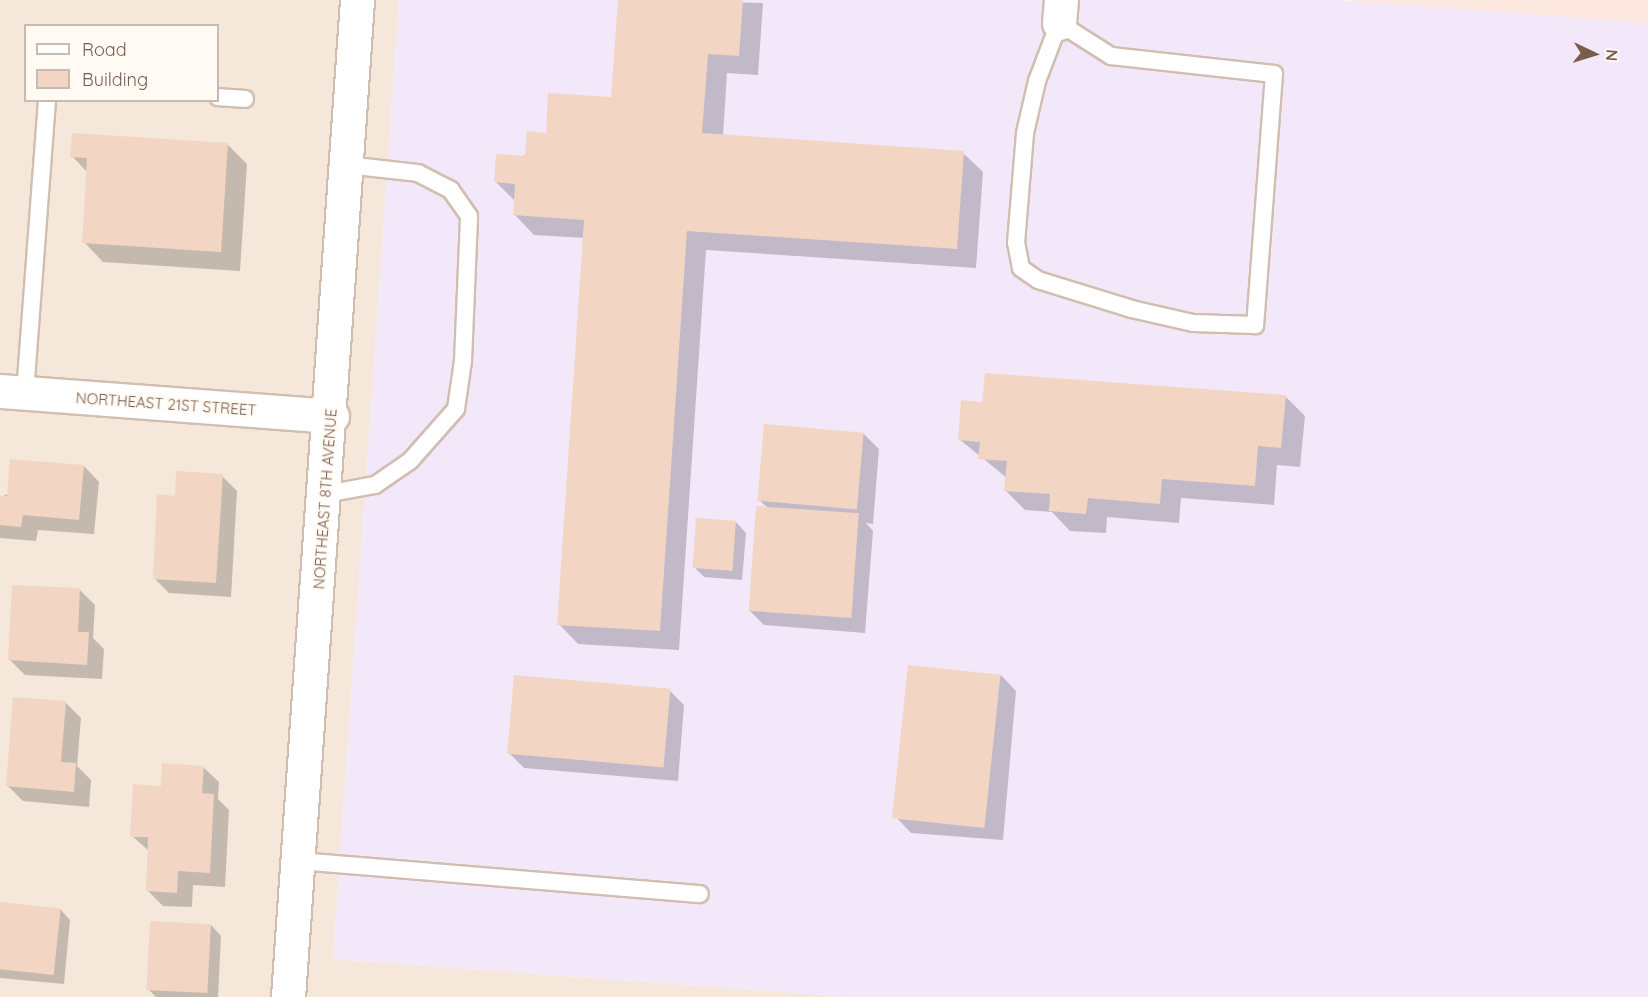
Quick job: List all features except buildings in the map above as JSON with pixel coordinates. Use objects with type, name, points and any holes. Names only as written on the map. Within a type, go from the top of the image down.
[{"type":"street","name":"NORTHEAST 8TH AVENUE","points":[[288,997],[332,416],[357,0]]},
{"type":"street","name":"NORTHEAST 21ST STREET","points":[[12,392],[332,416]]},
{"type":"lane","points":[[1060,12],[1120,58],[1274,74],[1255,326],[1193,322],[1132,309],[1038,280],[1021,268],[1016,243],[1025,134],[1037,81],[1060,12]]},
{"type":"lane","points":[[219,97],[245,99]]},
{"type":"lane","points":[[12,392],[46,102]]},
{"type":"lane","points":[[326,494],[375,485],[410,461],[456,409],[463,361],[470,216],[451,190],[418,173],[347,165]]},
{"type":"lane","points":[[298,861],[700,894]]},
{"type":"shaded area","points":[[0,0],[399,0],[333,959],[850,997],[0,997]]},
{"type":"shaded area","points":[[399,0],[1340,0],[1648,23],[1648,997],[850,997],[333,959]]},
{"type":"shaded area","points":[[1352,0],[1648,0],[1648,23],[1352,1]]}]
